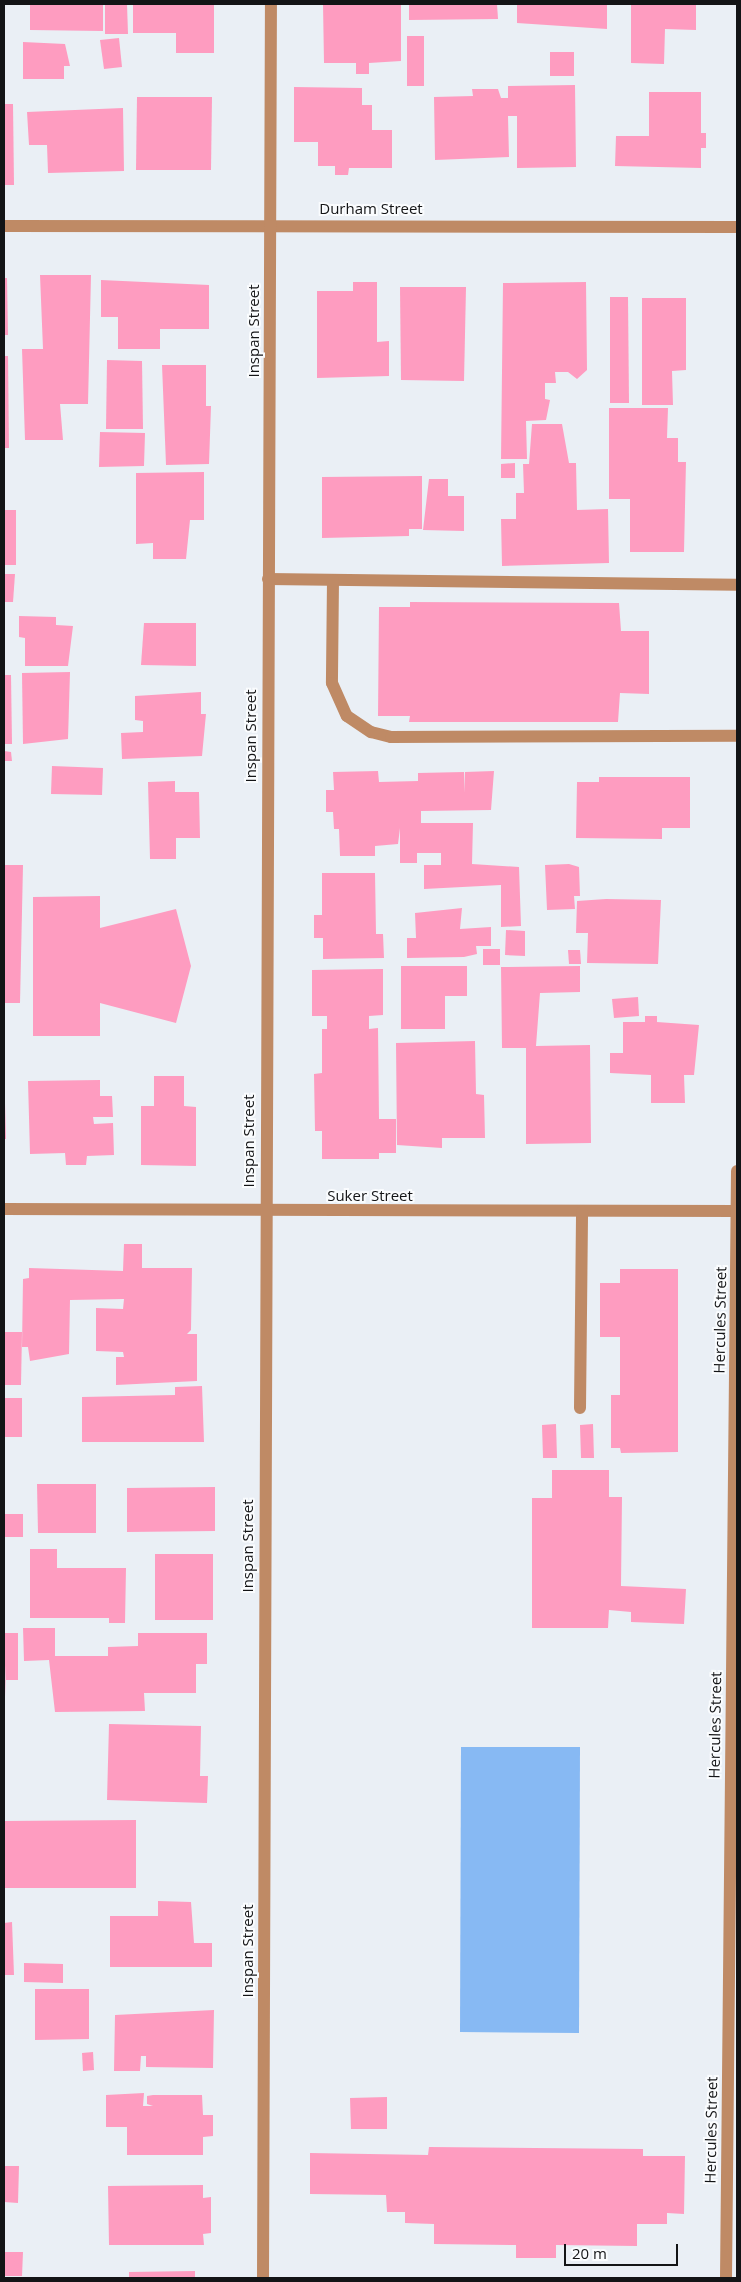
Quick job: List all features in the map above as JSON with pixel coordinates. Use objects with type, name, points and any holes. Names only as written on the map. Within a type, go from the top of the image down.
[{"type":"street","name":"Inspan Street","points":[[263,2278],[264,1213],[272,4]]},
{"type":"street","name":"Durham Street","points":[[4,226],[271,224],[737,227]]},
{"type":"street","points":[[268,579],[737,585]]},
{"type":"street","points":[[333,580],[332,683],[347,716],[371,732],[391,737],[737,736]]},
{"type":"street","name":"Hercules Street","points":[[726,2278],[737,1171]]},
{"type":"street","name":"Suker Street","points":[[4,1209],[264,1213],[737,1211]]},
{"type":"street","points":[[580,1408],[582,1212]]},
{"type":"water","points":[[461,1747],[580,1747],[579,2033],[460,2032]]},
{"type":"building","points":[[30,4],[103,4],[103,31],[30,30]]},
{"type":"building","points":[[105,4],[127,4],[128,34],[105,34]]},
{"type":"building","points":[[133,4],[214,4],[214,53],[176,53],[176,33],[133,33]]},
{"type":"building","points":[[323,4],[401,4],[401,61],[369,63],[369,74],[356,74],[356,63],[324,63]]},
{"type":"building","points":[[409,4],[497,4],[498,19],[409,20]]},
{"type":"building","points":[[517,4],[607,4],[607,29],[517,23]]},
{"type":"building","points":[[631,4],[696,4],[696,30],[665,29],[664,64],[631,63]]},
{"type":"building","points":[[407,36],[424,36],[424,86],[407,86]]},
{"type":"building","points":[[119,38],[122,67],[104,69],[100,40]]},
{"type":"building","points":[[23,42],[65,44],[70,66],[64,66],[64,79],[23,79]]},
{"type":"building","points":[[550,52],[574,52],[574,76],[550,76]]},
{"type":"building","points":[[575,85],[576,167],[517,168],[517,116],[508,116],[509,157],[435,160],[434,97],[473,96],[472,89],[498,89],[501,98],[508,98],[508,86]]},
{"type":"building","points":[[294,87],[362,88],[362,105],[372,105],[372,130],[392,130],[392,168],[349,168],[348,175],[335,175],[335,166],[318,166],[318,142],[294,142]]},
{"type":"building","points":[[649,92],[701,92],[701,133],[706,133],[706,148],[701,148],[701,168],[615,166],[616,136],[649,136]]},
{"type":"building","points":[[137,97],[212,97],[211,170],[136,170]]},
{"type":"building","points":[[4,104],[13,104],[14,185],[4,185]]},
{"type":"building","points":[[123,108],[124,171],[48,173],[47,145],[29,145],[27,112]]},
{"type":"building","points":[[40,275],[91,275],[88,404],[60,404],[63,440],[25,440],[22,349],[43,349]]},
{"type":"building","points":[[4,278],[7,278],[8,335],[4,335]]},
{"type":"building","points":[[101,280],[209,285],[209,329],[160,329],[160,349],[118,349],[118,317],[101,317]]},
{"type":"building","points":[[353,282],[377,282],[377,342],[389,341],[389,376],[317,378],[317,291],[353,291]]},
{"type":"building","points":[[586,282],[587,370],[577,379],[568,372],[555,372],[556,383],[545,383],[545,399],[550,400],[546,420],[526,421],[527,459],[501,459],[503,283]]},
{"type":"building","points":[[400,287],[466,287],[464,381],[401,380]]},
{"type":"building","points":[[610,297],[628,297],[629,403],[610,403]]},
{"type":"building","points":[[642,298],[686,298],[686,370],[672,371],[673,405],[642,405]]},
{"type":"building","points":[[4,356],[8,356],[9,448],[4,448]]},
{"type":"building","points":[[107,360],[142,361],[143,429],[106,429]]},
{"type":"building","points":[[162,365],[206,365],[206,406],[211,406],[209,464],[166,465]]},
{"type":"building","points":[[609,408],[668,408],[667,438],[678,438],[678,462],[686,462],[684,552],[630,552],[630,499],[609,499]]},
{"type":"building","points":[[532,424],[562,424],[569,463],[576,463],[577,510],[608,509],[609,563],[502,566],[501,519],[516,519],[516,493],[524,493],[523,464],[529,464]]},
{"type":"building","points":[[100,432],[145,433],[144,466],[99,467]]},
{"type":"building","points":[[515,463],[515,478],[501,478],[501,464]]},
{"type":"building","points":[[204,472],[204,520],[190,520],[186,559],[153,559],[153,543],[136,544],[136,473]]},
{"type":"building","points":[[422,476],[422,529],[409,529],[409,536],[322,538],[322,477]]},
{"type":"building","points":[[429,479],[448,479],[448,496],[464,496],[464,531],[423,530]]},
{"type":"building","points":[[4,510],[16,510],[16,565],[4,565]]},
{"type":"building","points":[[4,574],[15,574],[13,602],[4,602]]},
{"type":"building","points":[[410,602],[619,603],[621,631],[649,631],[649,694],[620,693],[618,722],[409,722],[410,716],[378,716],[379,607],[410,607]]},
{"type":"building","points":[[19,616],[56,617],[56,625],[73,626],[68,666],[25,666],[25,638],[19,637]]},
{"type":"building","points":[[144,623],[196,623],[196,666],[141,665]]},
{"type":"building","points":[[70,672],[68,739],[23,744],[22,673]]},
{"type":"building","points":[[4,675],[11,675],[12,744],[4,744]]},
{"type":"building","points":[[201,692],[201,714],[206,714],[202,756],[122,759],[121,733],[143,732],[143,721],[135,720],[135,696]]},
{"type":"building","points":[[4,751],[11,752],[12,761],[4,761]]},
{"type":"building","points":[[52,766],[103,768],[102,795],[51,794]]},
{"type":"building","points":[[378,771],[379,782],[418,781],[418,773],[464,772],[464,793],[465,772],[494,771],[491,810],[421,811],[421,823],[473,823],[472,864],[519,867],[521,926],[501,927],[501,885],[424,889],[424,865],[441,865],[441,853],[417,853],[417,863],[400,863],[400,828],[398,844],[375,846],[375,856],[340,856],[339,829],[334,829],[333,812],[326,812],[326,790],[334,790],[333,772]]},
{"type":"building","points":[[599,777],[690,777],[690,828],[662,828],[662,839],[576,838],[577,782],[599,782]]},
{"type":"building","points":[[175,781],[175,792],[199,792],[200,838],[176,838],[176,859],[150,859],[148,782]]},
{"type":"building","points":[[569,864],[579,867],[580,896],[574,896],[575,909],[547,910],[545,865]]},
{"type":"building","points":[[4,865],[23,865],[20,1003],[4,1003]]},
{"type":"building","points":[[322,873],[375,873],[376,934],[383,934],[384,958],[323,959],[323,938],[314,938],[314,915],[322,915]]},
{"type":"building","points":[[100,896],[100,928],[176,909],[191,966],[176,1023],[100,1003],[100,1036],[33,1036],[33,897]]},
{"type":"building","points":[[606,899],[661,900],[658,964],[587,963],[588,933],[576,933],[577,901]]},
{"type":"building","points":[[462,908],[460,929],[491,927],[491,946],[476,946],[477,954],[464,957],[407,958],[407,938],[416,938],[415,913]]},
{"type":"building","points":[[506,930],[525,931],[525,956],[505,955]]},
{"type":"building","points":[[483,949],[500,949],[500,965],[483,965]]},
{"type":"building","points":[[568,950],[580,950],[581,964],[569,964]]},
{"type":"building","points":[[401,966],[467,966],[467,996],[445,996],[445,1029],[401,1029]]},
{"type":"building","points":[[580,966],[580,992],[540,993],[536,1046],[590,1045],[591,1143],[526,1144],[526,1048],[502,1048],[501,967]]},
{"type":"building","points":[[383,969],[383,1015],[369,1016],[369,1029],[378,1028],[379,1119],[396,1119],[396,1153],[379,1153],[379,1159],[322,1159],[322,1131],[315,1131],[314,1074],[322,1073],[322,1029],[327,1029],[327,1016],[312,1016],[312,970]]},
{"type":"building","points":[[638,997],[639,1016],[614,1018],[612,999]]},
{"type":"building","points":[[645,1016],[657,1016],[657,1022],[699,1025],[694,1075],[684,1075],[685,1103],[651,1103],[651,1075],[610,1073],[610,1053],[623,1053],[623,1022],[645,1022]]},
{"type":"building","points":[[475,1041],[476,1094],[484,1095],[485,1138],[442,1138],[442,1148],[397,1145],[396,1043]]},
{"type":"building","points":[[154,1076],[184,1076],[184,1106],[196,1107],[196,1166],[141,1165],[141,1106],[154,1106]]},
{"type":"building","points":[[100,1080],[100,1096],[112,1096],[113,1117],[93,1117],[94,1124],[113,1123],[114,1155],[87,1156],[86,1165],[66,1165],[65,1153],[30,1154],[28,1081]]},
{"type":"building","points":[[5,1103],[6,1139],[4,1139]]},
{"type":"building","points":[[124,1244],[142,1244],[142,1268],[192,1268],[191,1330],[187,1334],[197,1334],[197,1381],[116,1385],[116,1357],[124,1357],[123,1352],[96,1351],[96,1308],[123,1309],[124,1299],[70,1300],[69,1354],[30,1361],[28,1347],[22,1347],[23,1279],[29,1278],[29,1268],[123,1271]]},
{"type":"building","points":[[620,1269],[678,1269],[678,1452],[621,1453],[620,1448],[611,1448],[611,1395],[620,1395],[620,1337],[600,1337],[600,1283],[620,1283]]},
{"type":"building","points":[[4,1332],[22,1332],[21,1385],[4,1385]]},
{"type":"building","points":[[202,1386],[204,1442],[82,1442],[82,1397],[175,1395],[175,1387]]},
{"type":"building","points":[[4,1398],[22,1398],[22,1437],[4,1437]]},
{"type":"building","points":[[556,1424],[557,1458],[543,1458],[542,1425]]},
{"type":"building","points":[[593,1424],[594,1458],[581,1458],[580,1425]]},
{"type":"building","points":[[552,1470],[609,1470],[609,1497],[622,1497],[621,1586],[686,1589],[684,1624],[631,1622],[631,1612],[609,1610],[608,1628],[532,1628],[532,1498],[552,1498]]},
{"type":"building","points":[[37,1484],[96,1484],[96,1533],[38,1533]]},
{"type":"building","points":[[215,1487],[215,1531],[127,1532],[127,1488]]},
{"type":"building","points":[[4,1514],[23,1514],[23,1537],[4,1537]]},
{"type":"building","points":[[30,1549],[57,1549],[57,1568],[126,1568],[125,1623],[109,1623],[109,1618],[30,1618]]},
{"type":"building","points":[[155,1554],[213,1554],[213,1620],[155,1620]]},
{"type":"building","points":[[23,1628],[55,1628],[55,1656],[108,1656],[108,1647],[138,1646],[138,1633],[207,1633],[207,1664],[196,1664],[196,1693],[144,1693],[145,1711],[55,1712],[49,1660],[24,1661]]},
{"type":"building","points":[[4,1633],[18,1633],[18,1680],[6,1680],[6,1697]]},
{"type":"building","points":[[109,1724],[201,1726],[200,1776],[208,1776],[207,1803],[107,1800]]},
{"type":"building","points":[[136,1820],[136,1888],[4,1888],[4,1821]]},
{"type":"building","points":[[158,1901],[191,1902],[194,1943],[212,1943],[212,1967],[110,1967],[110,1916],[158,1916]]},
{"type":"building","points":[[12,1922],[14,1975],[4,1975],[4,1923]]},
{"type":"building","points":[[24,1963],[63,1964],[63,1983],[24,1982]]},
{"type":"building","points":[[35,1989],[89,1989],[89,2039],[35,2040]]},
{"type":"building","points":[[214,2010],[213,2068],[146,2067],[146,2056],[141,2056],[140,2071],[114,2071],[115,2015]]},
{"type":"building","points":[[93,2052],[94,2070],[83,2071],[82,2053]]},
{"type":"building","points":[[144,2093],[143,2106],[153,2106],[147,2104],[147,2096],[202,2095],[203,2115],[213,2115],[213,2136],[203,2137],[203,2155],[127,2155],[127,2127],[106,2127],[106,2095]]},
{"type":"building","points":[[387,2097],[387,2129],[351,2129],[350,2098]]},
{"type":"building","points":[[429,2147],[643,2149],[643,2156],[685,2156],[684,2214],[667,2213],[667,2224],[637,2224],[637,2246],[556,2245],[556,2258],[516,2258],[516,2245],[434,2244],[434,2224],[405,2223],[405,2212],[387,2212],[386,2195],[310,2194],[310,2153],[428,2155]]},
{"type":"building","points":[[4,2166],[19,2166],[18,2203],[4,2202]]},
{"type":"building","points":[[203,2185],[203,2198],[211,2197],[211,2233],[203,2234],[204,2245],[109,2245],[108,2186]]},
{"type":"building","points":[[4,2252],[23,2252],[22,2276],[5,2276]]},
{"type":"building","points":[[195,2271],[195,2278],[129,2278],[129,2272]]}]
